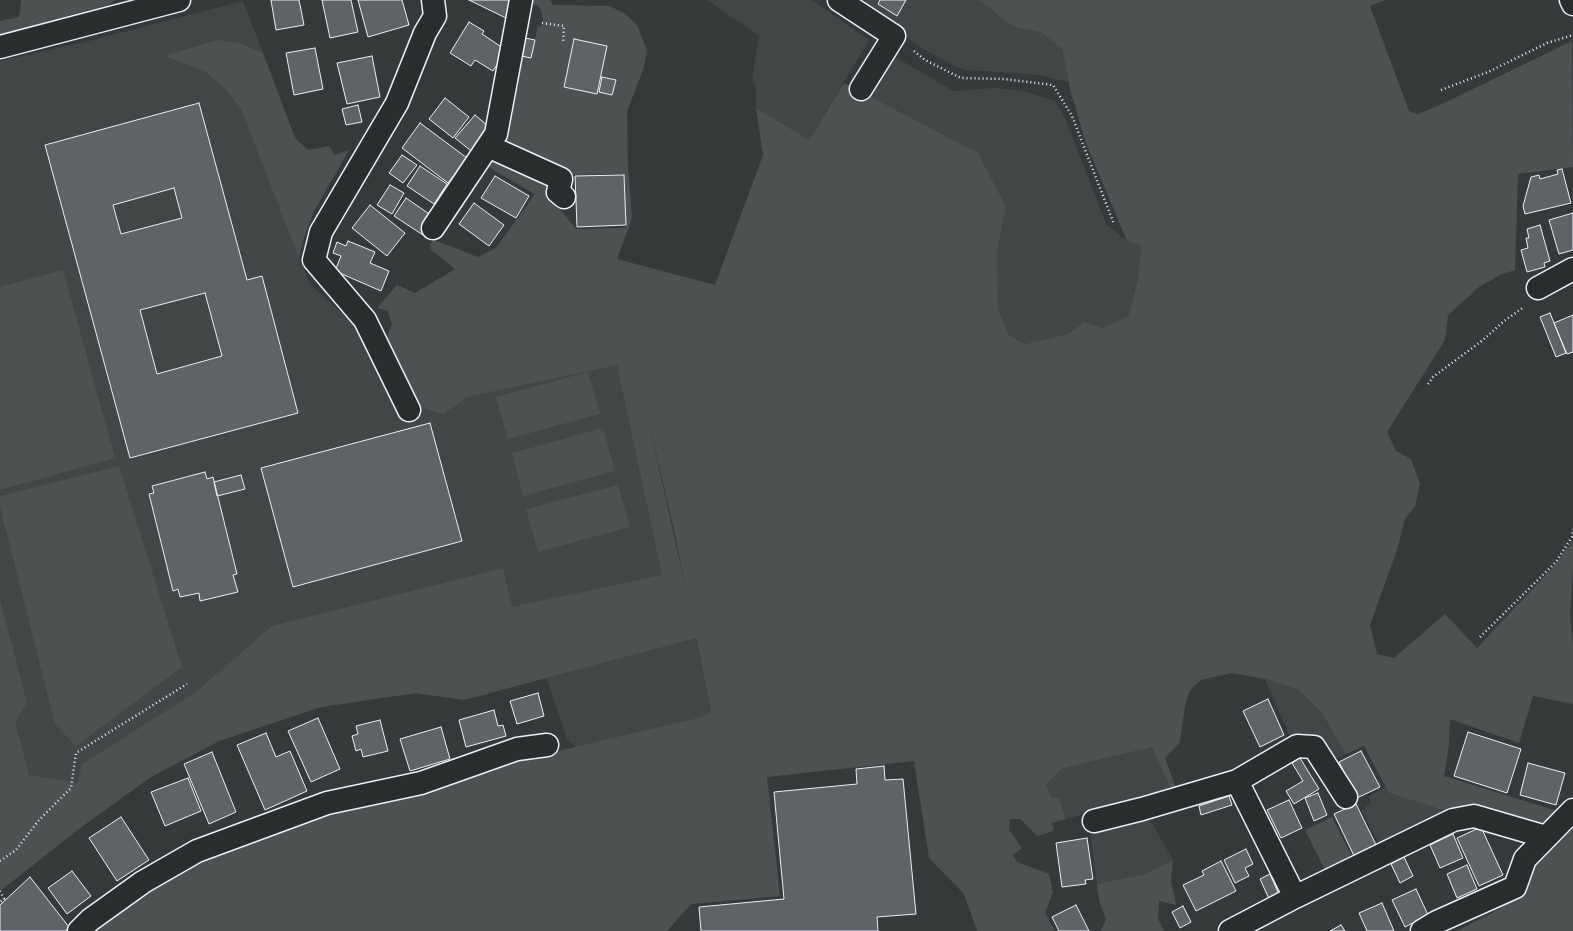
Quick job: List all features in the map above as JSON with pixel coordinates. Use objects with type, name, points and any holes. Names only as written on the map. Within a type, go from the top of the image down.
[{"type":"street","points":[[0,47],[129,7],[179,0]]},
{"type":"street","points":[[409,410],[365,320],[314,260],[321,232],[397,103],[425,33],[435,16],[433,0]]},
{"type":"street","points":[[839,0],[894,36],[861,89]]},
{"type":"street","points":[[1572,0],[1573,4]]},
{"type":"street","points":[[433,228],[496,134],[520,4]]},
{"type":"street","points":[[488,146],[561,179],[558,192],[564,196]]},
{"type":"street","points":[[1538,288],[1573,269]]},
{"type":"street","points":[[79,931],[90,920],[143,882],[197,851],[327,803],[421,783],[517,749],[547,745]]},
{"type":"street","points":[[1094,821],[1142,809],[1237,781],[1297,746],[1314,747],[1346,796]]},
{"type":"street","points":[[1237,781],[1295,897]]},
{"type":"street","points":[[1422,931],[1437,922],[1515,887],[1525,859],[1573,810]]},
{"type":"street","points":[[1230,931],[1295,897],[1453,820],[1474,816],[1546,837]]},
{"type":"path","points":[[520,4],[534,8],[536,18],[542,23],[564,26],[562,43]]},
{"type":"path","points":[[1441,90],[1488,72],[1547,43],[1573,35]]},
{"type":"path","points":[[894,36],[925,60],[961,78],[1004,79],[1053,85],[1072,116],[1114,224]]},
{"type":"path","points":[[1428,384],[1433,377],[1483,340],[1504,321],[1526,306],[1538,288]]},
{"type":"path","points":[[1480,637],[1556,562],[1572,537],[1573,529]]},
{"type":"path","points":[[0,862],[16,850],[39,820],[71,788],[76,753],[187,684]]},
{"type":"path","points":[[0,891],[4,899],[0,902]]},
{"type":"shaded area","points":[[21,0],[114,0],[111,4],[0,34],[0,21],[19,17]]},
{"type":"shaded area","points":[[530,0],[550,0],[553,5],[609,6],[624,13],[637,25],[647,50],[644,67],[627,112],[628,166],[632,218],[617,259],[715,285],[763,155],[756,108],[809,140],[844,83],[978,153],[1006,207],[997,251],[998,310],[1009,335],[1025,344],[1068,334],[1084,322],[1103,328],[1128,316],[1138,280],[1141,245],[1127,241],[1086,143],[1071,93],[1062,49],[1042,33],[1012,26],[979,0],[1386,0],[1370,6],[1409,111],[1418,114],[1442,104],[1572,41],[1573,167],[1518,174],[1515,270],[1500,275],[1479,287],[1448,315],[1445,340],[1387,432],[1396,451],[1411,459],[1420,484],[1415,506],[1405,519],[1397,550],[1370,625],[1377,654],[1394,658],[1445,614],[1477,648],[1556,564],[1573,540],[1570,616],[1573,644],[1573,704],[1533,696],[1519,743],[1450,719],[1449,744],[1444,776],[1557,811],[1543,831],[1449,812],[1389,793],[1364,746],[1346,754],[1321,712],[1299,690],[1265,679],[1232,673],[1201,680],[1190,690],[1185,705],[1180,742],[1165,758],[1177,791],[1172,792],[1152,747],[1061,769],[1046,784],[1052,798],[1059,798],[1066,819],[1052,823],[1054,831],[1037,836],[1020,819],[1010,819],[1009,830],[1022,848],[1013,855],[1017,862],[1049,874],[1053,892],[1045,913],[1055,931],[977,931],[964,894],[929,858],[914,761],[767,777],[780,896],[691,904],[667,931],[90,931],[192,858],[291,823],[494,766],[702,717],[711,711],[696,638],[464,700],[416,693],[321,707],[219,741],[151,777],[80,828],[0,891],[0,599],[27,703],[15,722],[29,775],[78,783],[82,764],[196,692],[272,626],[503,568],[512,607],[662,575],[617,365],[467,397],[444,414],[417,407],[384,344],[392,325],[388,311],[377,308],[397,285],[415,293],[455,269],[431,250],[430,244],[434,240],[478,257],[496,248],[535,194],[481,163],[509,99],[519,86],[516,77],[520,56],[531,58],[538,26],[542,26],[543,20],[541,10],[538,5],[532,5]],"holes":[[[624,174],[626,228],[576,229],[559,208],[553,204],[559,175]],[[646,409],[674,530],[686,590]]]},
{"type":"shaded area","points":[[707,0],[812,0],[869,40],[809,140],[756,108],[756,88],[752,80],[759,36]]},
{"type":"shaded area","points":[[866,0],[979,0],[1012,26],[1042,33],[1062,49],[1069,82],[1043,76],[1019,73],[965,70],[954,66],[920,47],[861,7]]},
{"type":"shaded area","points":[[243,1],[295,138],[308,151],[329,146],[335,155],[349,150],[314,211],[304,237],[299,258],[310,284],[358,328],[401,412],[631,341],[711,711],[702,717],[578,749],[567,739],[546,677],[464,700],[416,693],[321,707],[219,741],[186,757],[151,777],[80,828],[0,891],[0,61],[89,41]]},
{"type":"shaded area","points":[[217,40],[239,43],[263,53],[295,138],[308,150],[329,146],[335,155],[349,150],[314,211],[304,237],[299,258],[241,109],[224,87],[203,70],[164,56]]},
{"type":"shaded area","points":[[892,55],[953,91],[994,88],[1023,91],[1055,101],[1066,120],[1106,224],[1127,241],[1141,245],[1138,280],[1128,316],[1103,328],[1084,322],[1068,334],[1025,344],[1009,335],[998,310],[997,251],[1006,207],[869,97]]},
{"type":"shaded area","points":[[63,270],[115,458],[0,490],[0,287]]},
{"type":"shaded area","points":[[588,372],[600,414],[508,439],[496,397]]},
{"type":"shaded area","points":[[603,428],[615,471],[523,496],[512,453]]},
{"type":"shaded area","points":[[119,466],[182,667],[76,746],[55,724],[0,507],[0,496]]},
{"type":"shaded area","points":[[618,485],[630,527],[538,552],[526,509]]},
{"type":"shaded area","points":[[1265,679],[1299,690],[1321,712],[1346,754],[1335,759],[1319,736],[1300,734],[1291,739]]},
{"type":"shaded area","points":[[1152,747],[1172,792],[1066,819],[1059,798],[1052,798],[1046,784],[1061,769]]},
{"type":"shaded area","points":[[1386,787],[1389,793],[1449,812],[1416,824],[1411,831],[1381,847],[1362,811],[1371,802],[1369,796]]},
{"type":"shaded area","points":[[1332,817],[1355,863],[1328,876],[1305,830]]},
{"type":"shaded area","points":[[1149,818],[1173,860],[1145,874],[1097,884],[1090,833]]},
{"type":"shaded area","points":[[1573,829],[1573,931],[1457,931],[1492,913],[1527,892],[1537,857]]},
{"type":"shaded area","points":[[1173,860],[1171,880],[1176,905],[1159,901],[1158,919],[1164,931],[1101,931],[1106,919],[1099,901],[1097,884],[1145,874]]},
{"type":"building","points":[[271,0],[299,0],[304,25],[276,30]]},
{"type":"building","points":[[322,0],[351,0],[358,32],[330,38]]},
{"type":"building","points":[[358,0],[402,0],[409,25],[368,37]]},
{"type":"building","points":[[469,0],[513,0],[510,20]]},
{"type":"building","points":[[880,0],[906,0],[897,16],[878,4]]},
{"type":"building","points":[[469,22],[484,31],[482,34],[506,50],[493,71],[475,60],[471,66],[450,53]]},
{"type":"building","points":[[525,38],[535,40],[531,58],[521,56]]},
{"type":"building","points":[[574,39],[607,46],[597,94],[564,87]]},
{"type":"building","points":[[315,48],[323,89],[294,95],[286,53]]},
{"type":"building","points":[[372,56],[380,97],[347,104],[337,63]]},
{"type":"building","points":[[602,77],[616,80],[612,95],[599,92]]},
{"type":"building","points":[[445,98],[469,117],[453,138],[429,119]]},
{"type":"building","points":[[199,103],[247,280],[262,276],[298,413],[130,458],[45,145]],"holes":[[[174,188],[182,218],[121,234],[113,205]],[[205,293],[222,356],[157,374],[140,310]]]},
{"type":"building","points":[[358,105],[362,122],[346,125],[342,109]]},
{"type":"building","points":[[475,115],[494,131],[475,154],[455,138]]},
{"type":"building","points":[[420,123],[467,158],[448,183],[402,148]]},
{"type":"building","points":[[402,155],[417,165],[403,183],[389,173]]},
{"type":"building","points":[[420,166],[447,184],[434,204],[407,186]]},
{"type":"building","points":[[1562,169],[1571,203],[1525,214],[1523,206],[1531,177],[1539,175],[1540,179],[1558,174],[1557,170]]},
{"type":"building","points":[[624,175],[626,225],[577,227],[575,176]]},
{"type":"building","points":[[495,176],[529,196],[516,218],[481,198]]},
{"type":"building","points":[[390,185],[404,193],[392,214],[377,205]]},
{"type":"building","points":[[406,198],[435,218],[423,235],[394,216]]},
{"type":"building","points":[[474,203],[504,225],[489,246],[459,224]]},
{"type":"building","points":[[370,205],[405,233],[387,256],[352,228]]},
{"type":"building","points":[[1573,213],[1573,250],[1559,254],[1549,220]]},
{"type":"building","points":[[1540,225],[1550,261],[1544,263],[1545,267],[1527,272],[1521,250],[1528,248],[1526,238],[1529,238],[1527,229]]},
{"type":"building","points":[[348,241],[375,252],[370,263],[389,271],[381,291],[335,271],[341,256],[333,253],[337,242],[346,246]]},
{"type":"building","points":[[1550,313],[1566,353],[1556,357],[1540,317]]},
{"type":"building","points":[[1573,315],[1573,352],[1567,354],[1554,323]]},
{"type":"building","points":[[430,423],[462,541],[293,587],[261,468]]},
{"type":"building","points":[[205,472],[207,479],[213,477],[237,574],[233,575],[238,592],[200,601],[199,593],[180,597],[178,589],[173,591],[149,494],[154,493],[152,486]]},
{"type":"building","points":[[241,475],[245,489],[217,496],[214,482]]},
{"type":"building","points":[[538,693],[544,716],[517,724],[510,701]]},
{"type":"building","points":[[1268,699],[1284,735],[1260,747],[1243,711]]},
{"type":"building","points":[[494,710],[498,726],[503,725],[506,736],[466,747],[459,720]]},
{"type":"building","points":[[318,718],[340,769],[311,782],[288,731]]},
{"type":"building","points":[[380,720],[388,751],[363,757],[361,749],[356,751],[352,736],[358,734],[356,726]]},
{"type":"building","points":[[441,727],[450,759],[410,771],[400,739]]},
{"type":"building","points":[[1468,732],[1521,749],[1507,793],[1454,776]]},
{"type":"building","points":[[266,733],[276,757],[290,751],[307,791],[265,810],[237,745]]},
{"type":"building","points":[[1361,751],[1380,787],[1357,798],[1339,762]]},
{"type":"building","points":[[212,752],[236,812],[209,824],[184,764]]},
{"type":"building","points":[[1300,758],[1319,789],[1294,804],[1286,791],[1303,781],[1292,763]]},
{"type":"building","points":[[1528,763],[1565,773],[1556,805],[1520,795]]},
{"type":"building","points":[[884,766],[885,780],[903,779],[916,914],[877,917],[878,931],[701,931],[699,907],[784,899],[774,792],[857,784],[856,769]]},
{"type":"building","points":[[188,778],[201,811],[165,826],[151,792]]},
{"type":"building","points":[[1318,793],[1327,815],[1314,821],[1305,798]]},
{"type":"building","points":[[1229,796],[1232,805],[1201,815],[1199,806]]},
{"type":"building","points":[[1289,800],[1302,828],[1281,838],[1267,810]]},
{"type":"building","points":[[1356,804],[1379,851],[1357,862],[1334,814]]},
{"type":"building","points":[[121,817],[149,860],[117,881],[89,838]]},
{"type":"building","points":[[1481,827],[1503,875],[1479,886],[1457,838]]},
{"type":"building","points":[[1453,834],[1463,858],[1440,868],[1430,845]]},
{"type":"building","points":[[1087,838],[1093,879],[1085,880],[1086,884],[1062,887],[1056,843]]},
{"type":"building","points":[[1246,849],[1253,864],[1245,868],[1249,876],[1235,883],[1224,860]]},
{"type":"building","points":[[1404,857],[1413,876],[1400,883],[1391,864]]},
{"type":"building","points":[[1221,861],[1236,891],[1196,911],[1183,885],[1204,875],[1202,871]]},
{"type":"building","points":[[1467,865],[1477,889],[1457,898],[1447,874]]},
{"type":"building","points":[[72,871],[91,896],[67,914],[48,888]]},
{"type":"building","points":[[1270,874],[1280,897],[1270,901],[1260,879]]},
{"type":"building","points":[[30,877],[69,927],[66,931],[0,931],[0,905]]},
{"type":"building","points":[[1416,889],[1428,915],[1405,927],[1392,900]]},
{"type":"building","points":[[1382,903],[1394,931],[1367,931],[1359,913]]},
{"type":"building","points":[[1076,905],[1089,931],[1059,931],[1052,917]]},
{"type":"building","points":[[1183,906],[1191,922],[1180,928],[1172,912]]},
{"type":"building","points":[[1341,925],[1345,931],[1330,931]]}]
